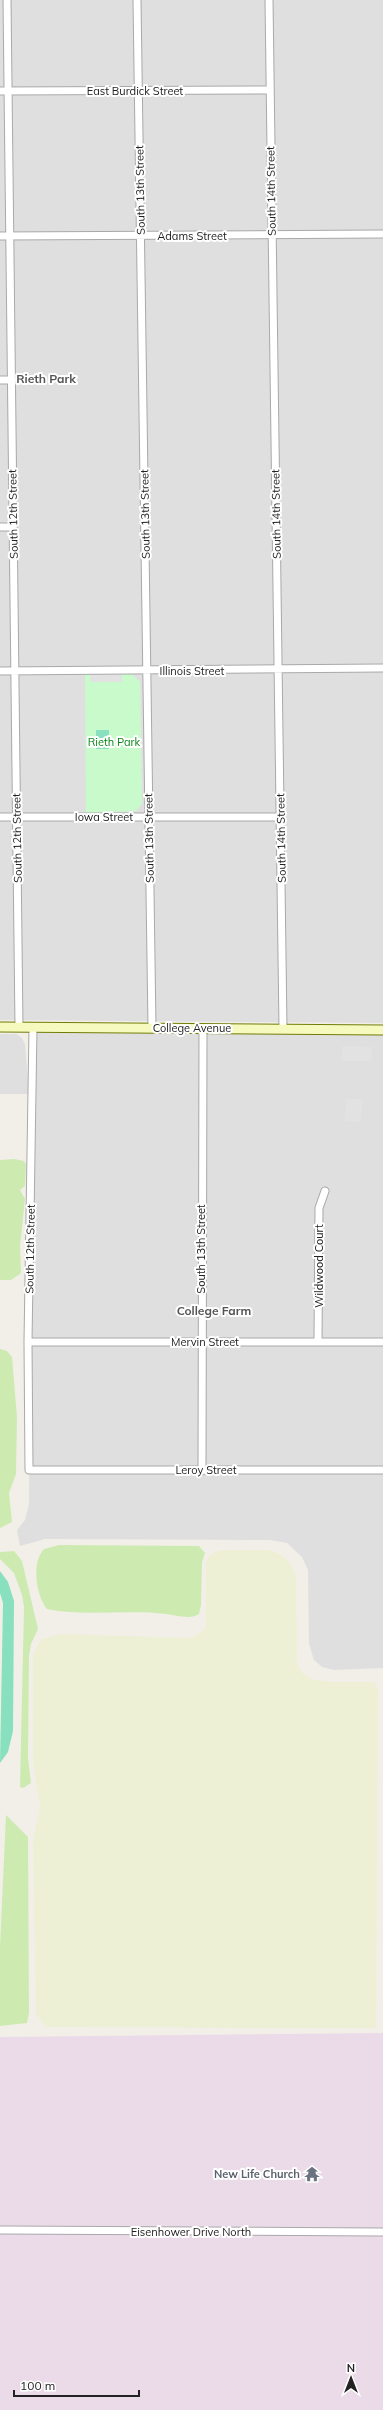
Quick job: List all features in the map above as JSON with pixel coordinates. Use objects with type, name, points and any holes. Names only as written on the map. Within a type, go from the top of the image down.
[{"type":"main road","name":"College Avenue","points":[[0,1028],[383,1030]]},
{"type":"street","name":"South 12th Street","points":[[7,0],[4,91],[10,236],[19,1028]]},
{"type":"street","name":"South 13th Street","points":[[138,0],[138,91],[152,1028]]},
{"type":"street","name":"South 14th Street","points":[[269,0],[283,1029]]},
{"type":"street","name":"East Burdick Street","points":[[4,91],[270,90]]},
{"type":"street","name":"Adams Street","points":[[0,236],[383,234]]},
{"type":"street","points":[[0,380],[12,380]]},
{"type":"street","points":[[0,527],[13,527]]},
{"type":"street","name":"Illinois Street","points":[[0,671],[383,668]]},
{"type":"street","name":"Iowa Street","points":[[0,817],[280,817]]},
{"type":"street","name":"South 12th Street","points":[[29,1470],[28,1342],[33,1028]]},
{"type":"street","name":"South 13th Street","points":[[202,1471],[201,1342],[203,1028]]},
{"type":"street","name":"Wildwood Court","points":[[318,1342],[319,1208],[325,1191]]},
{"type":"street","name":"Mervin Street","points":[[28,1342],[383,1342]]},
{"type":"street","name":"Leroy Street","points":[[29,1470],[383,1470]]},
{"type":"street","name":"Eisenhower Drive North","points":[[0,2230],[383,2232]]},
{"type":"shaded area","points":[[0,0],[383,0],[383,1023],[0,1020]]},
{"type":"shaded area","points":[[90,671],[122,671],[122,682],[90,682]]},
{"type":"shaded area","points":[[33,1028],[383,1031],[383,1668],[334,1670],[322,1667],[314,1660],[309,1644],[308,1570],[302,1557],[287,1543],[270,1540],[45,1539],[20,1546],[17,1530],[25,1520],[29,1504]]},
{"type":"shaded area","points":[[0,1034],[16,1034],[22,1038],[25,1044],[29,1094],[0,1094]]},
{"type":"shaded area","points":[[342,1046],[372,1047],[372,1061],[342,1061]]},
{"type":"shaded area","points":[[346,1099],[363,1099],[360,1122],[345,1121]]},
{"type":"shaded area","points":[[383,2033],[383,2410],[0,2410],[0,2037]]},
{"type":"green space","name":"Rieth Park","points":[[85,674],[128,674],[133,675],[140,682],[142,804],[136,811],[86,813]]},
{"type":"green space","points":[[96,730],[109,730],[109,749],[96,749]]},
{"type":"green space","points":[[14,1159],[24,1161],[26,1164],[25,1186],[20,1190],[25,1199],[20,1246],[21,1272],[11,1280],[0,1280],[0,1160]]},
{"type":"green space","points":[[0,1349],[7,1351],[12,1357],[17,1417],[16,1474],[9,1493],[12,1522],[0,1528]]},
{"type":"green space","points":[[59,1545],[199,1546],[205,1553],[202,1562],[201,1605],[199,1614],[192,1617],[187,1617],[136,1612],[92,1613],[47,1609],[40,1596],[36,1579],[37,1562],[44,1549]]},
{"type":"green space","points":[[220,1550],[268,1550],[280,1554],[290,1563],[296,1577],[297,1664],[303,1674],[314,1680],[332,1682],[374,1682],[378,1688],[376,2028],[46,2027],[36,2014],[33,1840],[40,1807],[33,1762],[33,1655],[41,1639],[61,1634],[187,1638],[197,1635],[206,1627],[206,1563],[210,1555]]},
{"type":"green space","points":[[14,1551],[22,1561],[38,1629],[31,1644],[29,1656],[28,1758],[31,1783],[23,1788],[20,1787],[24,1607],[22,1595],[14,1573],[0,1559],[0,1552]]},
{"type":"green space","points":[[0,1571],[8,1582],[14,1601],[13,1731],[8,1752],[0,1763],[3,1603],[0,1593]]},
{"type":"green space","points":[[6,1815],[28,1837],[29,2013],[27,2023],[0,2026],[0,1947]]},
{"type":"place","name":"New Life Church","points":[[312,2174]]},
{"type":"district","name":"Rieth Park","points":[[46,378]]},
{"type":"district","name":"College Farm","points":[[214,1310]]}]
